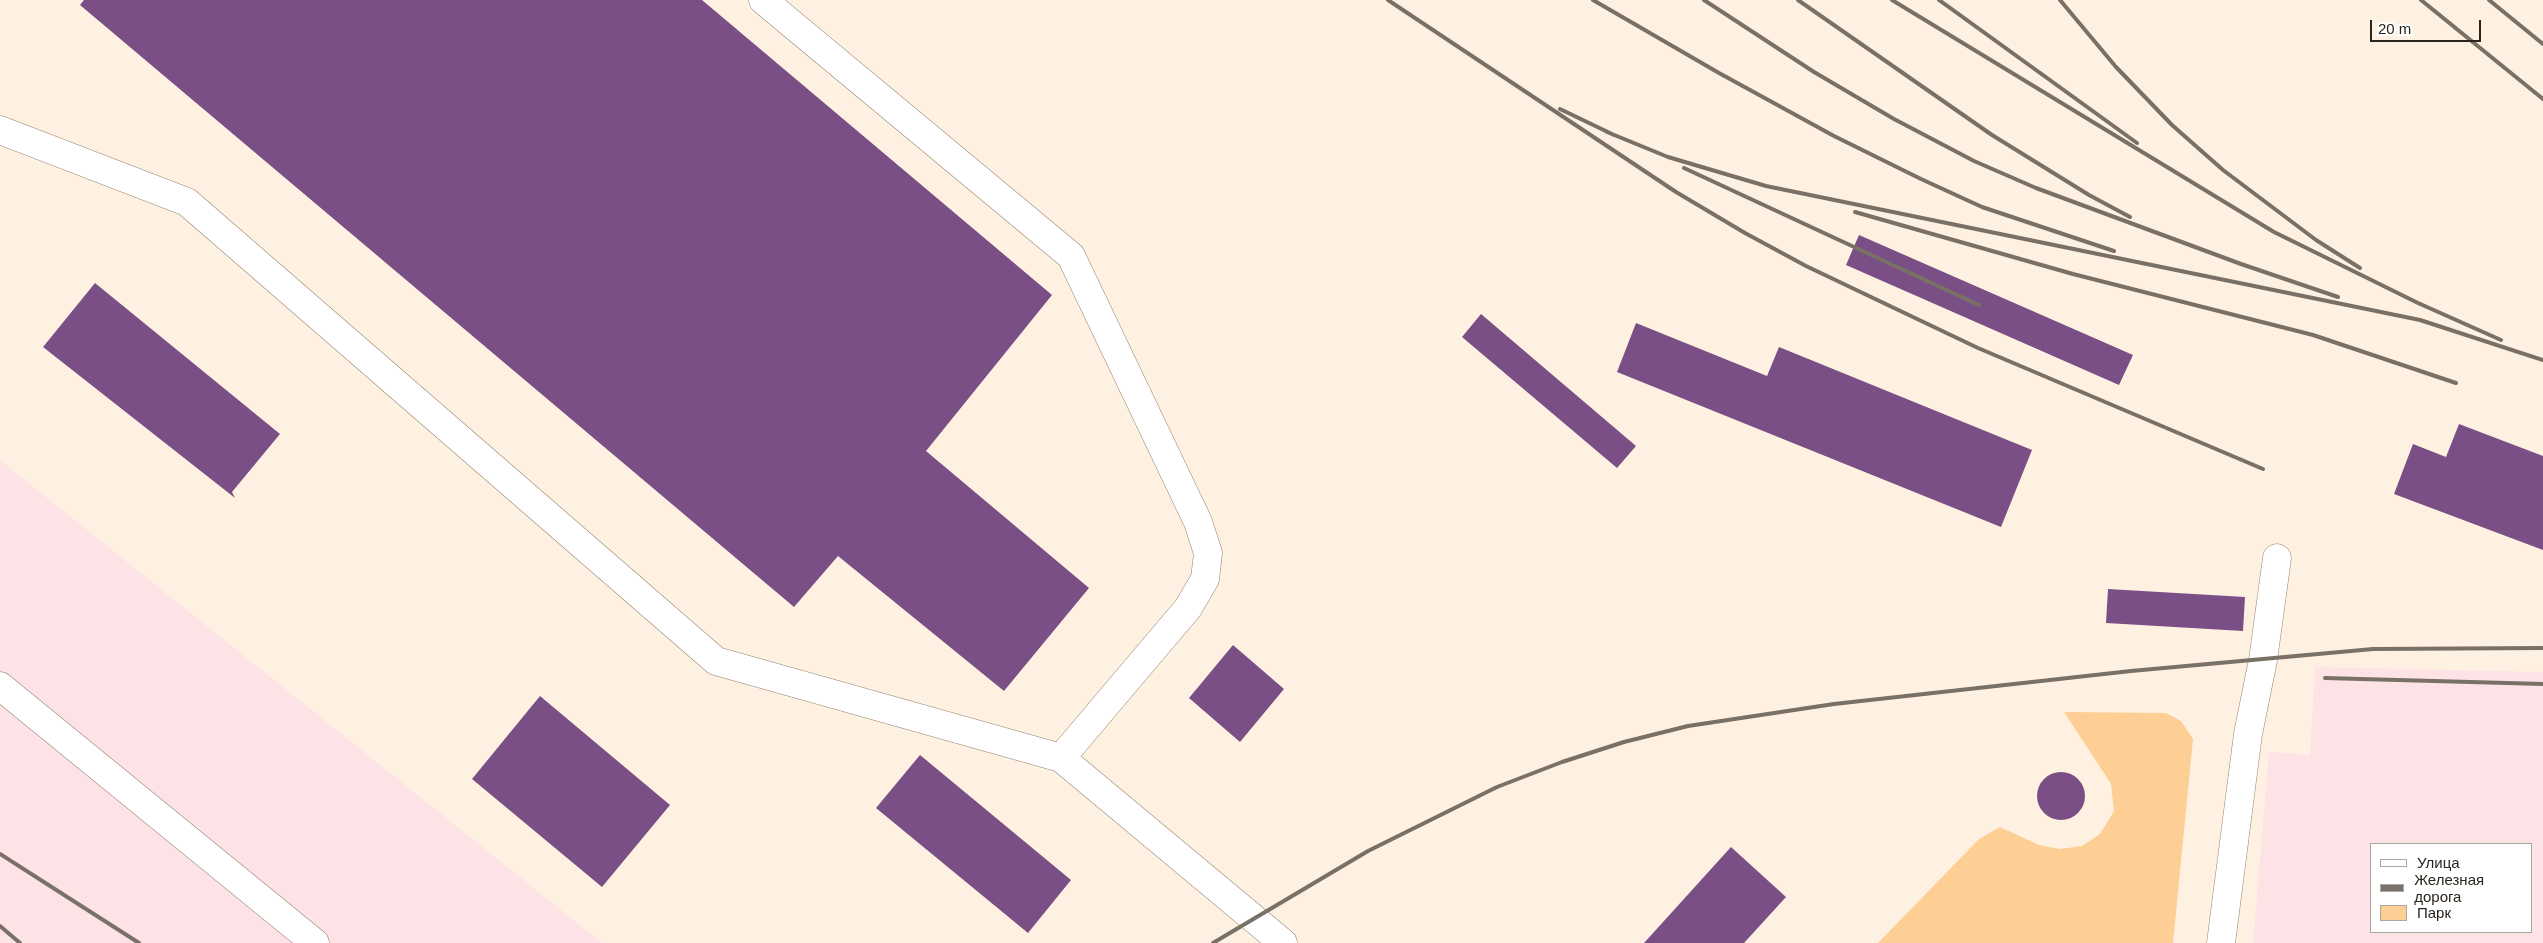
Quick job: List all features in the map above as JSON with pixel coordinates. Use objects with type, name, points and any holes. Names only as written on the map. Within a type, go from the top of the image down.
[{"type":"lane","points":[[763,0],[1071,256],[1198,522],[1208,553],[1205,579],[1188,608],[1061,758]]},
{"type":"lane","points":[[0,130],[187,202],[716,661],[1061,758],[1283,943]]},
{"type":"lane","points":[[2221,943],[2248,734],[2263,660],[2277,558]]},
{"type":"lane","points":[[0,686],[315,943]]},
{"type":"shaded area","points":[[0,460],[602,943],[0,943]]},
{"type":"shaded area","points":[[2315,667],[2543,672],[2543,943],[2253,943],[2269,752],[2310,755]]},
{"type":"green space","points":[[2064,712],[2166,713],[2181,721],[2193,739],[2173,943],[1878,943],[1979,839],[2000,827],[2039,845],[2060,849],[2082,846],[2100,834],[2114,811],[2111,784]]},
{"type":"building","points":[[84,0],[702,0],[1052,295],[926,451],[1089,588],[1004,691],[838,556],[794,607],[80,5]]},
{"type":"building","points":[[1859,235],[2133,355],[2119,385],[1846,265]]},
{"type":"building","points":[[95,283],[280,434],[232,492],[235,498],[43,347]]},
{"type":"building","points":[[1481,314],[1636,446],[1617,468],[1462,337]]},
{"type":"building","points":[[1636,323],[1767,376],[1779,347],[2032,450],[2001,527],[1617,372]]},
{"type":"building","points":[[2459,424],[2543,456],[2543,550],[2394,494],[2413,444],[2446,457]]},
{"type":"building","points":[[2108,589],[2245,597],[2243,631],[2106,623]]},
{"type":"building","points":[[1233,645],[1284,689],[1240,742],[1189,698]]},
{"type":"building","points":[[540,696],[670,805],[602,887],[472,779]]},
{"type":"building","points":[[920,755],[1071,880],[1028,933],[876,808]]},
{"type":"building","points":[[2061,772],[2070,774],[2078,779],[2083,787],[2085,796],[2083,805],[2078,813],[2070,818],[2061,820],[2052,818],[2044,813],[2039,805],[2037,796],[2039,787],[2044,779],[2052,774]]},
{"type":"building","points":[[1731,847],[1786,897],[1744,943],[1644,943]]},
{"type":"railway","points":[[1388,0],[1676,192],[1806,266],[1978,348],[2263,469]]},
{"type":"railway","points":[[1593,0],[1719,73],[1834,136],[1921,179],[1982,207],[2114,251]]},
{"type":"railway","points":[[1704,0],[1814,72],[1894,119],[1974,161],[2036,188],[2241,264],[2338,297]]},
{"type":"railway","points":[[1798,0],[1992,135],[2089,195],[2130,217]]},
{"type":"railway","points":[[1892,0],[2274,232],[2418,303],[2501,340]]},
{"type":"railway","points":[[1939,0],[2137,143]]},
{"type":"railway","points":[[2060,0],[2116,67],[2172,125],[2223,170],[2316,240],[2360,268]]},
{"type":"railway","points":[[2421,0],[2543,99]]},
{"type":"railway","points":[[2489,0],[2543,44]]},
{"type":"railway","points":[[1560,109],[1614,135]]},
{"type":"railway","points":[[1607,132],[1668,157],[1766,186],[2420,320],[2543,360]]},
{"type":"railway","points":[[1684,168],[1979,305]]},
{"type":"railway","points":[[1855,212],[2073,274],[2313,335],[2456,383]]},
{"type":"railway","points":[[1213,943],[1368,851],[1497,787],[1562,762],[1624,742],[1688,726],[1834,704],[2131,671],[2373,649],[2543,648]]},
{"type":"railway","points":[[2325,678],[2543,684]]},
{"type":"railway","points":[[0,854],[139,943]]},
{"type":"railway","points":[[0,926],[20,943]]}]
